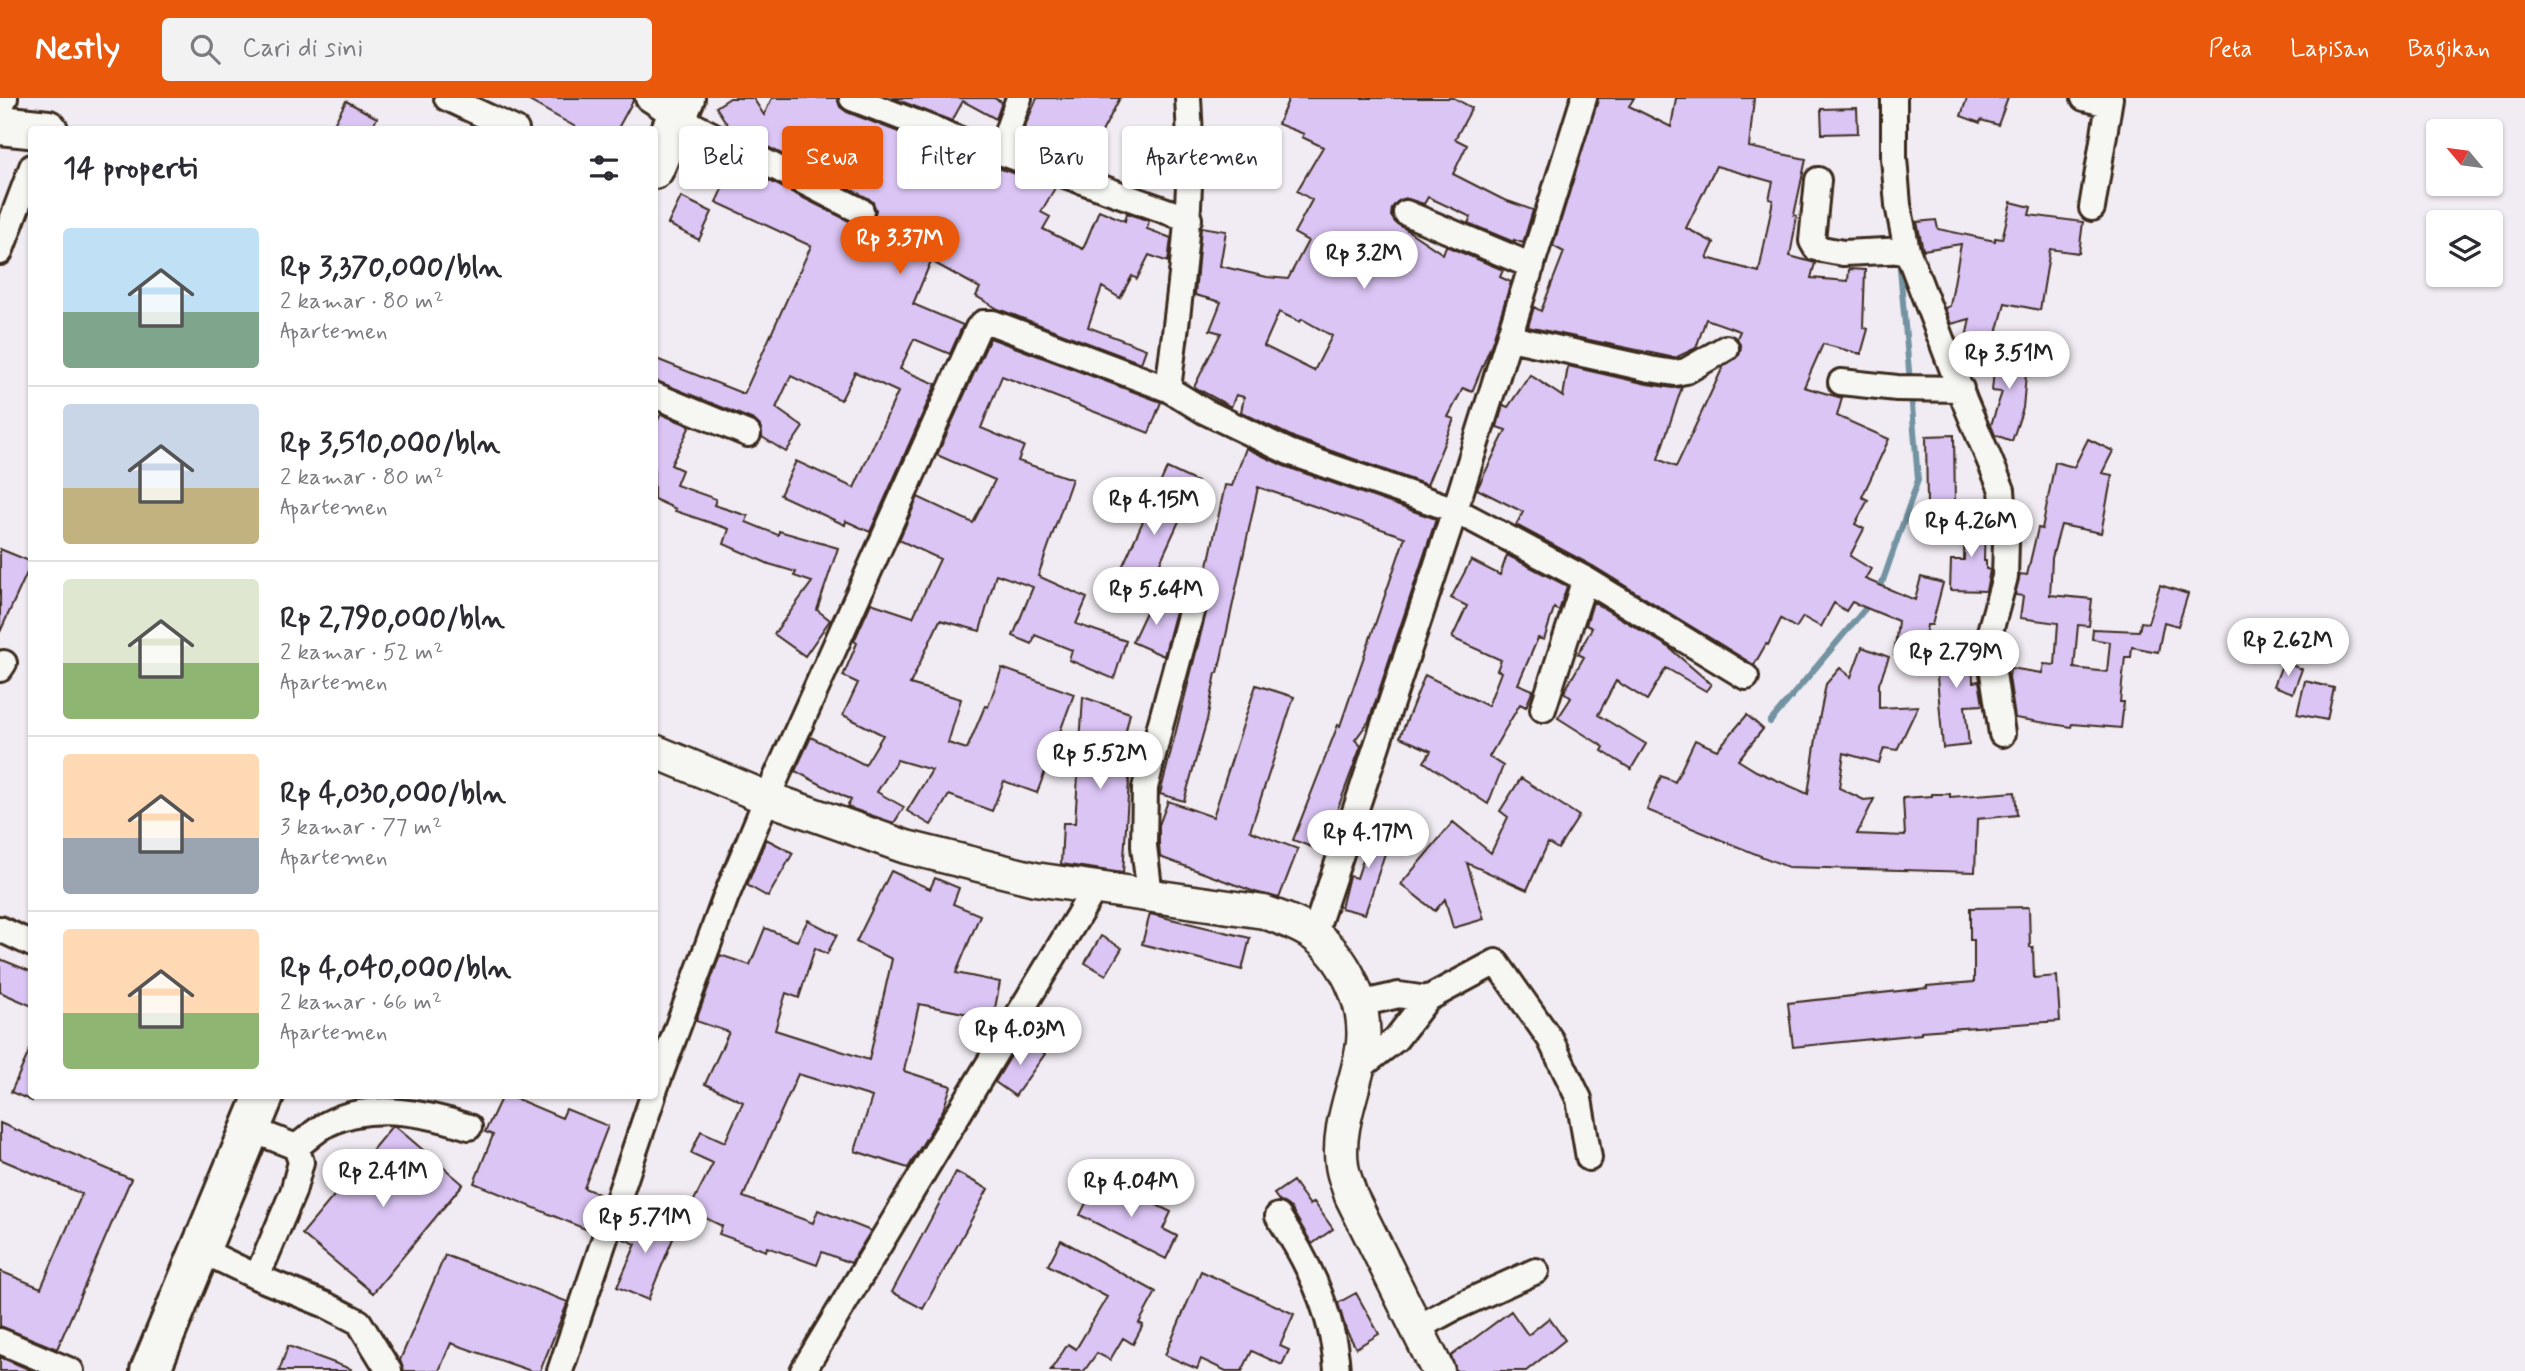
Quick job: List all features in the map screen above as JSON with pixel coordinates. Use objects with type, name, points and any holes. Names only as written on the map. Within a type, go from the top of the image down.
[{"type":"main road","points":[[658,153],[670,104]]},
{"type":"main road","points":[[0,125],[28,127]]},
{"type":"main road","points":[[150,1371],[257,1112]]},
{"type":"street","points":[[0,107],[5,98]]},
{"type":"street","points":[[447,98],[507,126]]},
{"type":"street","points":[[852,98],[924,126]]},
{"type":"street","points":[[1001,149],[1019,98]]},
{"type":"street","points":[[1168,389],[1189,219],[1191,130],[1188,98]]},
{"type":"street","points":[[1314,935],[1455,510],[1584,98]]},
{"type":"street","points":[[1894,98],[1897,251],[1961,389],[2002,490],[2006,565],[2001,596],[1988,639],[2002,734]]},
{"type":"street","points":[[2084,98],[2110,101],[2092,208]]},
{"type":"street","points":[[670,104],[861,211]]},
{"type":"street","points":[[1001,152],[1189,219]]},
{"type":"street","points":[[0,252],[28,178]]},
{"type":"street","points":[[1818,180],[1812,241],[1816,248],[1843,253],[1897,251]]},
{"type":"street","points":[[1406,213],[1532,266]]},
{"type":"street","points":[[658,1082],[721,911],[767,798],[978,328],[983,323],[993,323],[1168,389],[1204,411],[1289,452],[1455,510],[1585,579],[1746,677]]},
{"type":"street","points":[[1510,338],[1675,373],[1686,371],[1727,348]]},
{"type":"street","points":[[1841,382],[1897,388],[1961,389]]},
{"type":"street","points":[[658,397],[748,434]]},
{"type":"street","points":[[1544,709],[1585,579]]},
{"type":"street","points":[[1150,896],[1144,846],[1145,788],[1158,730],[1195,601]]},
{"type":"street","points":[[658,753],[767,798],[906,846],[1035,880],[1264,912],[1291,921],[1314,935],[1351,985],[1363,1039],[1359,1068],[1341,1141],[1342,1166],[1352,1196],[1438,1371]]},
{"type":"street","points":[[803,1371],[1095,888]]},
{"type":"street","points":[[0,929],[28,942]]},
{"type":"street","points":[[1359,1068],[1396,1039],[1427,999],[1496,962],[1550,1039],[1579,1099],[1589,1158]]},
{"type":"street","points":[[1351,985],[1427,999]]},
{"type":"street","points":[[560,1371],[652,1099]]},
{"type":"street","points":[[257,1112],[296,1147],[300,1161],[293,1192],[257,1278]]},
{"type":"street","points":[[296,1147],[326,1125],[345,1117],[377,1112],[435,1116],[469,1127]]},
{"type":"street","points":[[1278,1216],[1297,1245],[1311,1274],[1334,1343],[1337,1371]]},
{"type":"street","points":[[201,1250],[257,1278],[326,1305],[359,1322],[389,1371]]},
{"type":"street","points":[[1417,1328],[1536,1271]]},
{"type":"street","points":[[0,1341],[71,1371]]},
{"type":"building","points":[[524,98],[634,99],[619,126],[574,126]]},
{"type":"building","points":[[730,98],[753,98],[764,115],[772,98],[837,98],[840,107],[847,112],[897,131],[897,189],[1001,189],[1001,169],[1015,174],[1015,189],[1054,189],[1041,212],[1050,217],[1043,229],[1083,249],[1099,210],[1125,221],[1127,213],[1149,221],[1147,229],[1171,238],[1168,262],[1149,255],[1137,279],[1132,276],[1120,298],[1102,287],[1088,327],[1146,349],[1141,363],[998,309],[976,296],[980,288],[931,261],[913,304],[963,325],[950,354],[914,339],[900,369],[936,384],[870,532],[846,521],[845,525],[780,495],[796,461],[854,488],[898,392],[855,372],[841,400],[791,376],[776,408],[803,427],[786,452],[762,437],[760,426],[754,420],[658,382],[658,360],[744,394],[811,246],[716,202],[722,189],[768,189],[768,180],[855,224],[862,226],[870,223],[876,210],[873,202],[850,189],[883,189],[883,126],[782,126],[782,154],[768,147],[768,126],[728,126],[716,107]]},
{"type":"building","points":[[893,98],[994,98],[1002,102],[996,119],[963,101],[952,121]]},
{"type":"building","points":[[1037,98],[1120,98],[1105,126],[1025,126]]},
{"type":"building","points":[[1289,98],[1454,98],[1472,108],[1455,139],[1467,145],[1453,174],[1502,199],[1533,210],[1523,243],[1514,242],[1468,223],[1471,217],[1428,197],[1424,204],[1405,198],[1392,208],[1391,216],[1395,222],[1443,254],[1446,246],[1503,270],[1500,277],[1511,282],[1492,343],[1472,392],[1463,388],[1448,417],[1454,419],[1427,485],[1295,438],[1241,412],[1244,397],[1236,395],[1231,407],[1194,387],[1221,333],[1210,330],[1221,302],[1195,295],[1201,227],[1226,231],[1220,266],[1267,277],[1288,279],[1308,241],[1294,233],[1312,200],[1297,191],[1323,147],[1302,137],[1304,134],[1278,124]],"holes":[[[1279,312],[1300,322],[1302,319],[1332,336],[1314,371],[1264,346]]]},
{"type":"building","points":[[1598,98],[1634,98],[1629,106],[1671,127],[1676,98],[1754,98],[1749,147],[1806,159],[1794,215],[1797,216],[1790,256],[1815,263],[1811,278],[1848,281],[1849,269],[1865,270],[1863,327],[1868,329],[1861,354],[1823,344],[1804,387],[1842,398],[1837,416],[1889,439],[1862,497],[1868,500],[1855,524],[1864,529],[1850,556],[1871,569],[1865,579],[1915,600],[1921,577],[1943,583],[1932,625],[1927,625],[1922,658],[1894,655],[1898,621],[1852,602],[1846,611],[1834,603],[1821,627],[1803,617],[1796,628],[1781,619],[1754,665],[1593,566],[1516,525],[1523,512],[1477,489],[1506,430],[1497,427],[1503,405],[1508,407],[1530,375],[1563,397],[1568,366],[1647,384],[1682,387],[1658,459],[1676,467],[1723,367],[1739,355],[1741,347],[1737,338],[1740,331],[1706,319],[1696,348],[1675,358],[1528,327],[1534,307],[1541,311],[1564,252],[1553,246]],"holes":[[[1716,166],[1773,182],[1769,199],[1773,200],[1759,272],[1707,258],[1714,243],[1686,228]]]},
{"type":"building","points":[[1967,98],[2008,98],[1998,125],[1981,120],[1980,123],[1961,116]]},
{"type":"building","points":[[346,101],[377,118],[373,126],[333,126]]},
{"type":"building","points":[[1857,108],[1858,133],[1822,134],[1821,109]]},
{"type":"building","points":[[681,197],[712,212],[699,240],[668,224]]},
{"type":"building","points":[[2011,202],[2031,207],[2029,215],[2083,222],[2079,253],[2050,249],[2040,310],[2005,303],[1993,349],[1965,342],[1970,319],[1951,324],[1945,308],[1950,306],[1961,244],[1923,250],[1917,222],[1936,220],[1938,229],[1995,241],[1995,238],[2002,239]]},
{"type":"building","points":[[990,338],[1161,402],[1149,433],[1002,376],[981,428],[1024,446],[1018,461],[1072,479],[1038,576],[1087,598],[1076,624],[1126,641],[1114,679],[1069,660],[1072,650],[1035,635],[1032,644],[1013,636],[1033,587],[996,574],[980,631],[940,620],[910,684],[961,699],[948,743],[967,749],[985,706],[988,707],[1002,668],[1074,694],[1037,793],[1004,781],[992,811],[949,795],[931,825],[907,811],[932,770],[897,760],[877,792],[904,807],[894,823],[847,807],[851,800],[795,771],[811,737],[865,765],[883,735],[843,715],[858,683],[843,676],[857,643],[854,641],[871,603],[913,617],[940,559],[899,540],[918,497],[973,523],[995,480],[937,455]]},
{"type":"building","points":[[1996,349],[2028,352],[2023,408],[2012,441],[1995,435],[1991,425],[2002,392],[1992,391]]},
{"type":"building","points":[[661,414],[690,426],[671,465],[682,470],[676,485],[716,499],[714,505],[748,516],[746,522],[778,535],[779,531],[838,548],[817,610],[830,620],[805,656],[774,634],[812,582],[794,576],[796,572],[769,564],[724,544],[729,529],[675,511],[676,509],[658,501],[658,420]]},
{"type":"building","points":[[1954,435],[1955,504],[1927,504],[1926,436]]},
{"type":"building","points":[[2088,439],[2113,451],[2102,473],[2112,475],[2101,533],[2061,525],[2052,558],[2050,595],[2092,599],[2089,626],[2078,625],[2074,668],[2107,672],[2110,642],[2092,639],[2093,629],[2139,631],[2141,622],[2148,623],[2160,585],[2188,594],[2178,626],[2164,622],[2158,652],[2132,647],[2131,657],[2125,657],[2120,702],[2124,702],[2121,728],[2072,724],[2071,727],[2015,718],[2009,677],[2010,668],[2042,673],[2044,664],[2055,665],[2058,623],[2020,618],[2023,596],[2015,595],[2020,574],[2027,575],[2038,528],[2042,529],[2055,462],[2074,467]]},
{"type":"building","points":[[1246,448],[1284,466],[1436,519],[1369,721],[1355,740],[1361,746],[1322,851],[1293,840],[1338,725],[1340,726],[1405,537],[1258,487],[1207,720],[1184,801],[1160,794],[1208,605],[1208,597],[1203,589],[1225,485],[1232,486]]},
{"type":"building","points":[[1167,468],[1197,482],[1140,606],[1110,594]]},
{"type":"building","points":[[1965,516],[1985,516],[1984,561],[1986,569],[1990,570],[1986,591],[1950,590],[1951,560],[1964,560]]},
{"type":"building","points":[[0,549],[28,560],[28,571],[0,632]]},
{"type":"building","points":[[1507,555],[1567,586],[1559,611],[1554,608],[1544,640],[1538,638],[1518,684],[1533,690],[1526,707],[1520,704],[1489,757],[1503,766],[1488,804],[1424,762],[1431,751],[1400,737],[1425,675],[1488,706],[1501,672],[1497,670],[1501,660],[1452,638],[1467,606],[1451,598],[1471,560],[1500,575]]},
{"type":"building","points":[[1153,597],[1177,607],[1164,656],[1132,642]]},
{"type":"building","points":[[1593,602],[1667,646],[1711,684],[1706,691],[1666,668],[1647,700],[1616,681],[1598,715],[1646,744],[1631,769],[1602,751],[1604,747],[1558,718],[1571,698],[1564,692],[1584,657],[1578,654],[1592,628],[1586,625]]},
{"type":"building","points":[[1934,641],[1972,641],[1973,682],[1979,681],[1983,705],[1965,706],[1969,745],[1943,748]]},
{"type":"building","points":[[1862,647],[1889,657],[1879,684],[1879,708],[1918,706],[1897,750],[1884,748],[1879,763],[1844,753],[1839,788],[1864,800],[1874,799],[1857,834],[1905,836],[1903,798],[1932,794],[1950,794],[1950,797],[2015,792],[2017,815],[1977,819],[1975,872],[1788,867],[1647,810],[1661,776],[1675,782],[1695,740],[1717,750],[1747,715],[1763,729],[1738,760],[1808,794],[1826,684],[1840,668],[1851,677]]},
{"type":"building","points":[[2283,662],[2302,669],[2293,693],[2274,686]]},
{"type":"building","points":[[2305,681],[2334,688],[2327,720],[2297,714]]},
{"type":"building","points":[[1256,685],[1294,697],[1250,831],[1298,849],[1279,898],[1255,892],[1160,857],[1159,825],[1168,801],[1213,817]]},
{"type":"building","points":[[1083,697],[1130,713],[1124,739],[1134,740],[1123,873],[1061,864],[1063,823],[1075,823]]},
{"type":"building","points":[[1521,778],[1579,816],[1558,849],[1548,843],[1527,890],[1467,863],[1484,919],[1453,928],[1445,899],[1435,911],[1401,884],[1453,822],[1491,853],[1508,817],[1500,811]]},
{"type":"building","points":[[1376,820],[1394,826],[1365,914],[1341,908],[1349,876],[1357,878]]},
{"type":"building","points":[[766,839],[793,853],[768,897],[747,885]]},
{"type":"building","points":[[891,871],[930,889],[935,878],[959,888],[953,904],[980,915],[956,973],[1000,982],[993,1019],[919,1004],[904,1071],[951,1086],[943,1110],[908,1168],[855,1151],[872,1097],[798,1074],[743,1197],[813,1223],[818,1210],[871,1231],[851,1263],[822,1252],[817,1265],[719,1234],[722,1226],[689,1210],[713,1163],[691,1153],[701,1131],[725,1142],[743,1102],[705,1084],[729,1032],[696,1021],[720,955],[750,965],[765,928],[797,941],[808,920],[837,935],[827,954],[815,948],[799,998],[786,993],[775,1030],[869,1060],[892,959],[856,942]]},
{"type":"building","points":[[2029,907],[2034,978],[2057,976],[2060,1021],[1921,1031],[1921,1034],[1793,1047],[1788,1003],[1974,982],[1974,940],[1970,940],[1970,908]]},
{"type":"building","points":[[1150,914],[1250,938],[1242,970],[1142,944]]},
{"type":"building","points":[[1101,936],[1122,948],[1106,975],[1085,963]]},
{"type":"building","points":[[0,959],[28,970],[28,1004],[0,992]]},
{"type":"building","points":[[1022,1038],[1045,1054],[1015,1096],[995,1082]]},
{"type":"building","points":[[28,1054],[28,1099],[32,1101],[11,1092]]},
{"type":"building","points":[[501,1099],[517,1099],[562,1118],[566,1109],[608,1126],[584,1188],[604,1196],[590,1231],[474,1183],[493,1135],[485,1132]]},
{"type":"building","points":[[0,1123],[131,1179],[57,1349],[0,1326],[0,1271],[41,1288],[82,1194],[0,1159]]},
{"type":"building","points":[[392,1126],[463,1184],[373,1293],[302,1234]]},
{"type":"building","points":[[956,1172],[988,1189],[923,1309],[892,1292]]},
{"type":"building","points":[[1108,1181],[1171,1212],[1163,1229],[1177,1236],[1166,1259],[1080,1215],[1091,1193],[1100,1197]]},
{"type":"building","points":[[1293,1181],[1310,1205],[1314,1202],[1333,1229],[1312,1244],[1291,1208],[1280,1202],[1274,1194]]},
{"type":"building","points":[[629,1214],[676,1231],[648,1300],[617,1287],[636,1244],[621,1238]]},
{"type":"building","points":[[1061,1240],[1156,1292],[1139,1323],[1143,1325],[1133,1344],[1123,1338],[1110,1360],[1097,1353],[1084,1371],[1050,1371],[1068,1344],[1076,1349],[1107,1297],[1048,1265]]},
{"type":"building","points":[[445,1255],[568,1302],[540,1371],[531,1371],[451,1343],[439,1371],[404,1371],[400,1360]]},
{"type":"building","points":[[1201,1271],[1294,1314],[1280,1346],[1289,1350],[1282,1365],[1252,1351],[1242,1371],[1226,1371],[1201,1359],[1197,1369],[1165,1355]]},
{"type":"building","points":[[1356,1293],[1379,1334],[1356,1348],[1346,1330],[1338,1303]]},
{"type":"building","points":[[1511,1311],[1528,1335],[1549,1318],[1565,1340],[1526,1371],[1456,1371],[1451,1356]]},
{"type":"building","points":[[288,1346],[351,1369],[279,1371]]},
{"type":"building","points":[[0,1357],[33,1371],[0,1371]]},
{"type":"waterway","points":[[1899,257],[1910,382]]},
{"type":"waterway","points":[[1879,592],[1918,480],[1911,393]]},
{"type":"waterway","points":[[1770,722],[1870,603]]}]
